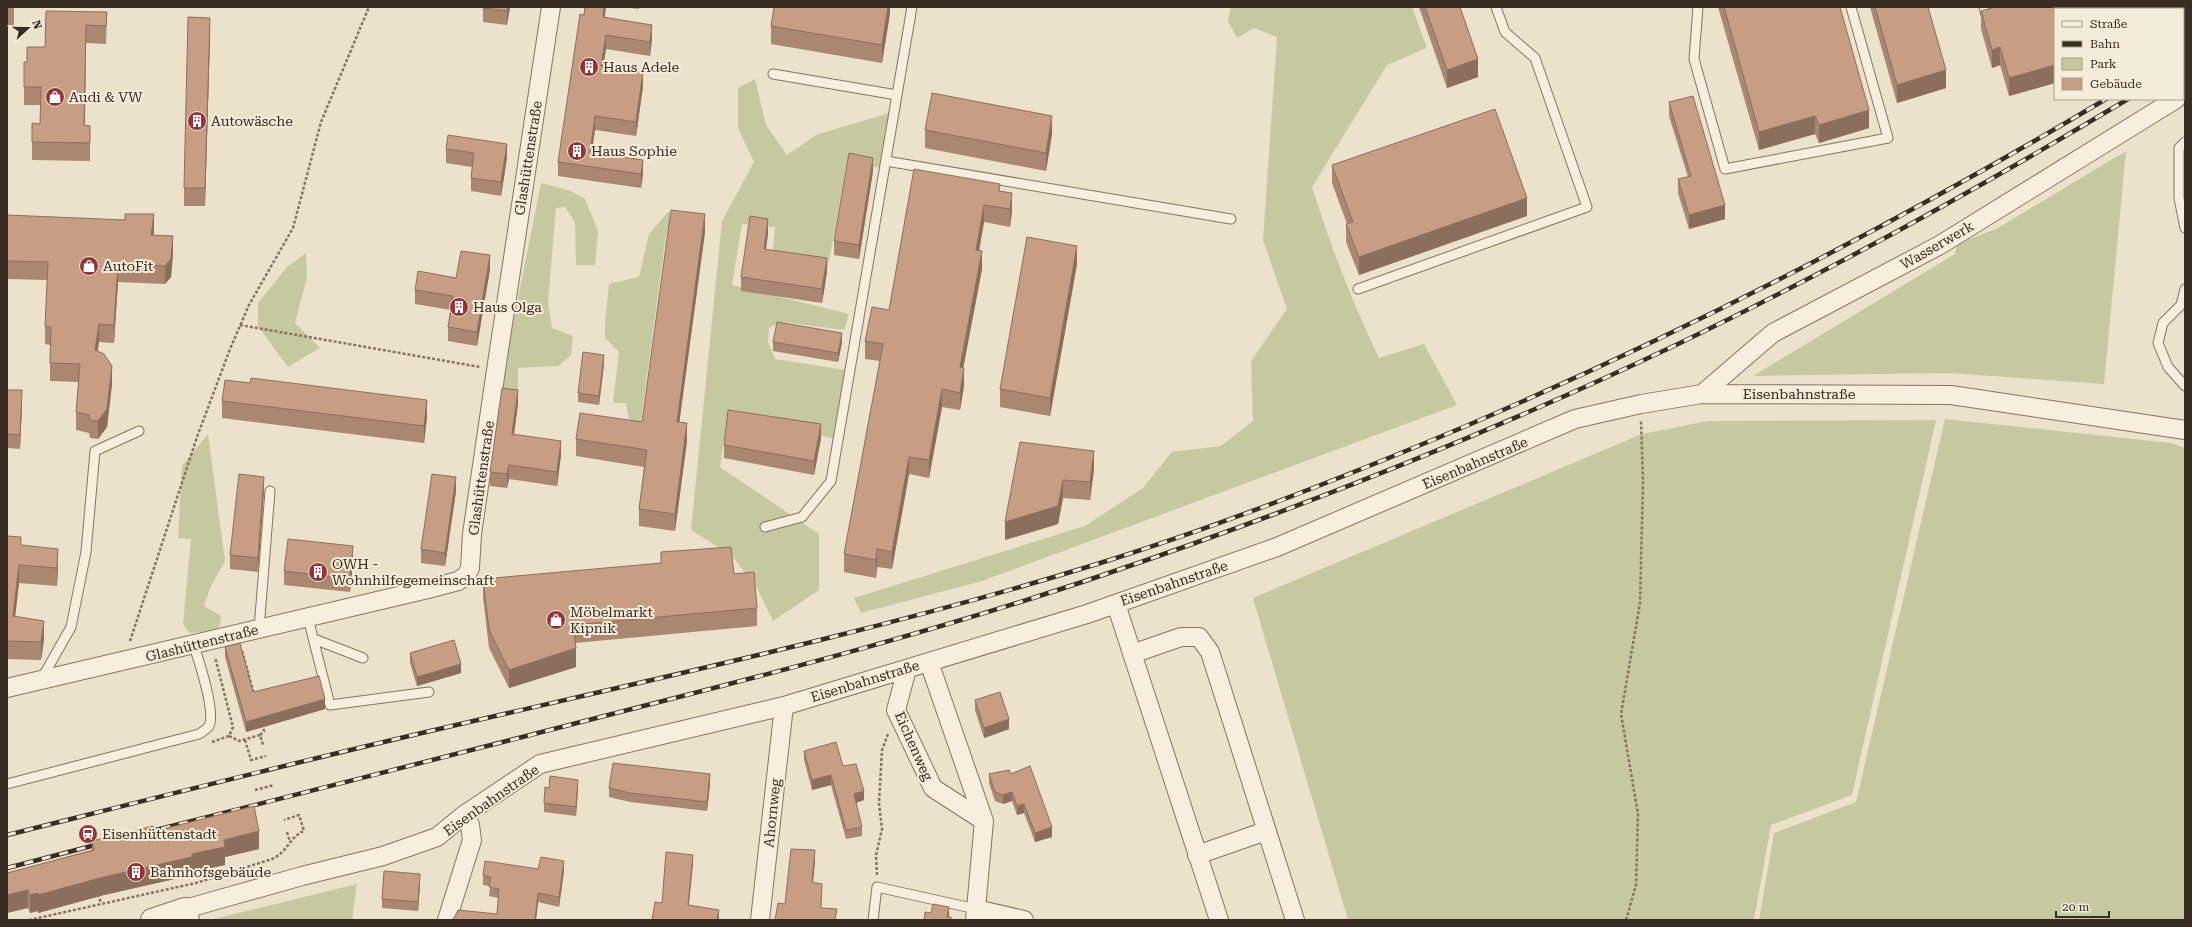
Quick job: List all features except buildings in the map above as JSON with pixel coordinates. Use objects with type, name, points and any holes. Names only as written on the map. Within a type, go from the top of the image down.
[{"type":"street","name":"Glashüttenstraße","points":[[7,688],[428,589],[466,576],[470,568],[472,534],[551,7]]},
{"type":"street","name":"Wasserwerk","points":[[1702,394],[1773,333],[1940,245],[2174,100]]},
{"type":"street","name":"Eisenbahnstraße","points":[[186,914],[302,876],[384,856],[437,837],[464,815],[540,764],[784,706],[1116,604],[1277,547],[1575,419],[1641,404],[1702,394],[1951,395],[2185,430]]},
{"type":"street","points":[[1116,604],[1219,920]]},
{"type":"street","points":[[1132,654],[1181,637],[1199,637],[1210,652],[1295,920]]},
{"type":"street","points":[[929,662],[984,821],[976,914],[1024,920]]},
{"type":"street","name":"Eichenweg","points":[[907,669],[896,710],[933,788],[984,821]]},
{"type":"street","name":"Ahornweg","points":[[760,920],[784,706]]},
{"type":"street","points":[[447,920],[472,840],[470,825],[464,815]]},
{"type":"street","points":[[1197,855],[1266,831]]},
{"type":"street","points":[[152,920],[186,914]]},
{"type":"lane","points":[[765,527],[802,516],[831,481],[912,7]]},
{"type":"lane","points":[[1358,289],[1587,207],[1535,58],[1505,32],[1496,7]]},
{"type":"lane","points":[[1698,7],[1694,59],[1726,169],[1888,138],[1851,7]]},
{"type":"lane","points":[[773,74],[897,95]]},
{"type":"lane","points":[[2185,142],[2179,148],[2179,198],[2185,228]]},
{"type":"lane","points":[[886,160],[1231,220]]},
{"type":"lane","points":[[2185,289],[2183,305],[2163,323],[2158,343],[2168,367],[2185,386]]},
{"type":"lane","points":[[40,680],[71,627],[86,552],[95,451],[139,431]]},
{"type":"lane","points":[[259,628],[270,491]]},
{"type":"lane","points":[[308,618],[330,705],[429,692]]},
{"type":"lane","points":[[314,639],[363,658]]},
{"type":"lane","points":[[7,784],[199,734],[209,727],[211,717],[202,643]]},
{"type":"lane","points":[[873,920],[877,887],[976,914]]},
{"type":"path","points":[[129,644],[197,437],[249,305],[293,228],[321,122],[369,7]]},
{"type":"path","points":[[240,325],[496,370]]},
{"type":"path","points":[[1626,920],[1636,885],[1638,814],[1621,714],[1640,603],[1643,482],[1641,404]]},
{"type":"path","points":[[238,634],[254,696]]},
{"type":"path","points":[[202,643],[233,722],[229,736],[236,741],[260,736],[264,731],[260,718]]},
{"type":"path","points":[[877,887],[876,855],[882,829],[878,803],[882,750],[896,710]]},
{"type":"path","points":[[260,736],[263,745]]},
{"type":"path","points":[[245,740],[251,760],[266,756]]},
{"type":"path","points":[[255,790],[274,785]]},
{"type":"path","points":[[29,920],[101,903],[196,884],[247,868],[281,855],[298,834],[304,831],[299,815],[284,820]]},
{"type":"path","points":[[287,832],[290,843]]},
{"type":"path","points":[[98,891],[101,903]]},
{"type":"green space","points":[[1231,7],[1412,7],[1427,48],[1387,65],[1312,187],[1342,274],[1379,358],[1424,344],[1457,405],[982,581],[861,613],[854,598],[1085,526],[1143,488],[1172,452],[1221,446],[1253,421],[1251,361],[1287,309],[1263,240],[1277,37],[1254,28],[1237,38],[1228,21]]},
{"type":"green space","points":[[755,79],[766,125],[787,155],[816,135],[889,113],[880,168],[847,162],[828,267],[772,260],[775,227],[742,224],[732,285],[849,314],[844,330],[781,322],[769,328],[768,342],[775,359],[845,370],[833,438],[727,419],[720,467],[819,534],[819,590],[773,621],[756,586],[732,556],[691,530],[722,221],[754,162],[738,128],[738,88]]},
{"type":"green space","points":[[2126,151],[2104,384],[1949,373],[1753,376],[1955,254],[1957,244],[1998,228]]},
{"type":"green space","points":[[541,183],[571,191],[585,199],[598,231],[595,265],[576,265],[575,222],[565,207],[556,208],[548,302],[552,328],[573,336],[571,355],[558,366],[518,368],[518,398],[498,399]]},
{"type":"green space","points":[[668,212],[678,213],[666,235],[640,427],[630,424],[626,403],[613,403],[619,352],[605,338],[609,284],[639,277],[649,234]]},
{"type":"green space","points":[[306,253],[307,277],[295,323],[320,348],[288,367],[258,326],[258,303],[287,267]]},
{"type":"green space","points":[[1945,419],[2171,443],[2185,448],[2185,920],[1759,920],[1774,833],[1856,802]]},
{"type":"green space","points":[[1936,420],[1852,795],[1771,825],[1754,920],[1348,920],[1253,598],[1642,434],[1708,421]]},
{"type":"green space","points":[[208,434],[225,561],[210,588],[204,606],[221,616],[219,630],[190,633],[183,624],[191,539],[178,538],[182,466]]},
{"type":"green space","points":[[357,884],[352,920],[214,920],[214,919]]},
{"type":"railway","points":[[7,835],[350,750],[862,630],[1097,564],[1237,517],[1421,445],[1549,390],[1630,352],[1871,232],[2028,145],[2104,100]]},
{"type":"railway","points":[[144,833],[681,697],[863,648],[1043,595],[1249,524],[1465,439],[1608,377],[1736,316],[1906,227],[2126,100]]},
{"type":"railway","points":[[7,868],[103,843]]},
{"type":"place","name":"Haus Adele","points":[[589,67]]},
{"type":"place","name":"Audi & VW","points":[[55,97]]},
{"type":"place","name":"Autowäsche","points":[[197,121]]},
{"type":"place","name":"Haus Sophie","points":[[577,151]]},
{"type":"place","name":"AutoFit","points":[[89,266]]},
{"type":"place","name":"Haus Olga","points":[[459,307]]},
{"type":"place","name":"OWH - Wohnhilfegemeinschaft","points":[[318,572]]},
{"type":"place","name":"Möbelmarkt Kipnik","points":[[556,620]]},
{"type":"place","name":"Eisenhüttenstadt","points":[[88,834]]},
{"type":"place","name":"Bahnhofsgebäude","points":[[136,872]]}]
